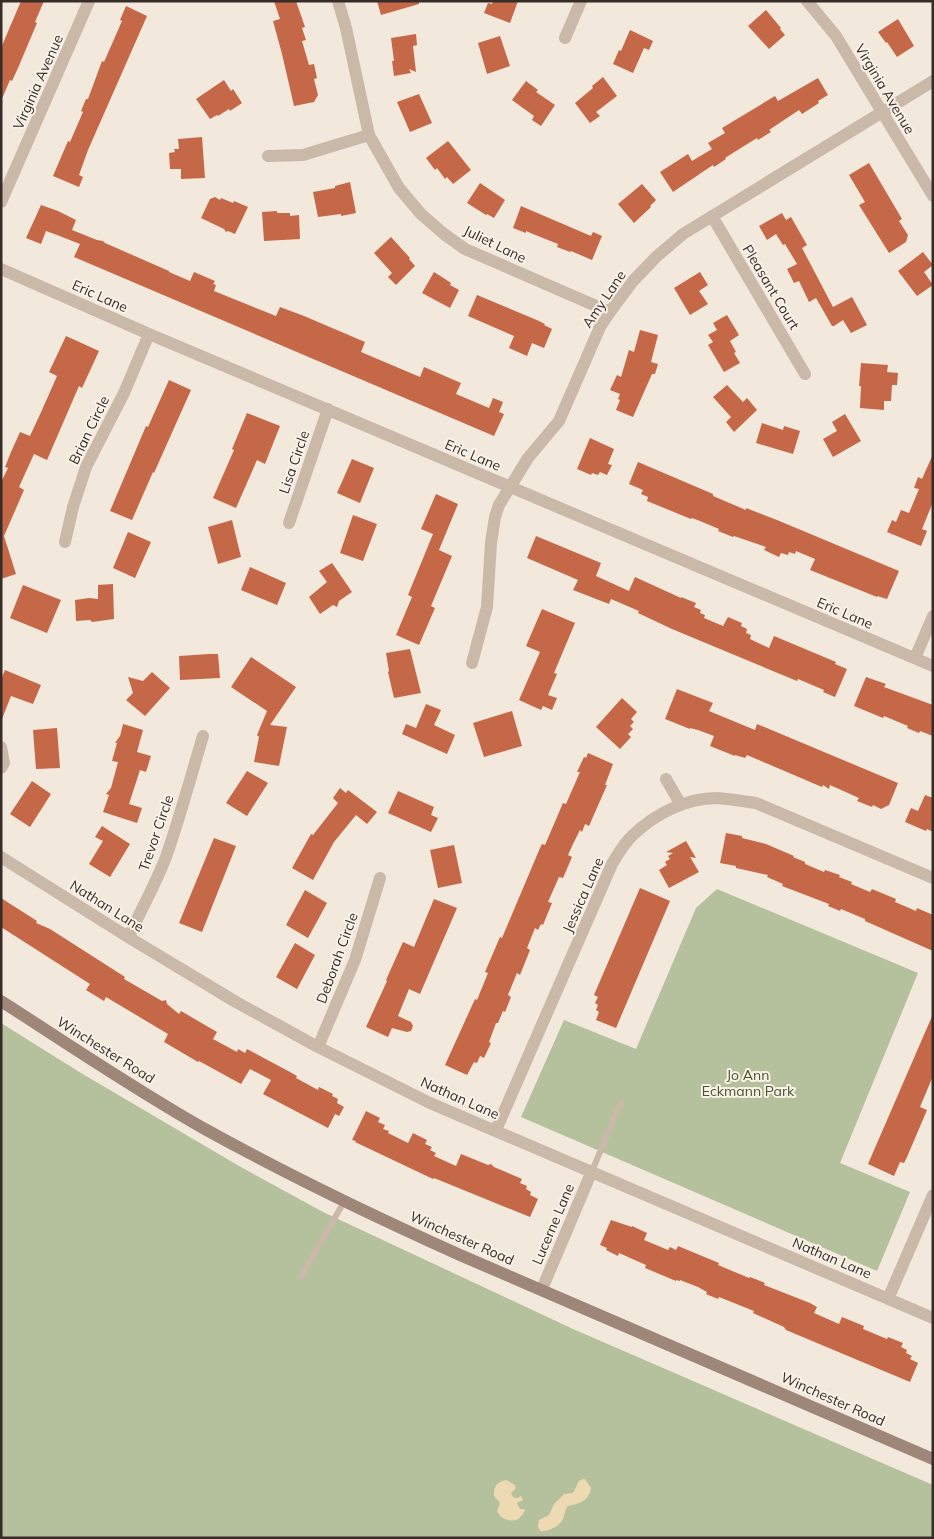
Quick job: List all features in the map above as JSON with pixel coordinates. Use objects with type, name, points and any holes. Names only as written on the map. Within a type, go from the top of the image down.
[{"type":"main road","name":"Winchester Road","points":[[1,1001],[116,1075],[202,1127],[409,1232],[933,1459]]},
{"type":"street","name":"Virginia Avenue","points":[[1,202],[89,1]]},
{"type":"street","name":"Juliet Lane","points":[[338,1],[346,28],[369,135],[399,188],[421,214],[444,234],[466,249],[610,312]]},
{"type":"street","points":[[565,38],[581,1]]},
{"type":"street","name":"Virginia Avenue","points":[[807,1],[836,36],[933,196]]},
{"type":"street","name":"Amy Lane","points":[[472,663],[487,607],[491,543],[495,517],[510,486],[528,458],[559,421],[600,327],[632,281],[683,234],[933,81]]},
{"type":"street","points":[[268,156],[303,155],[369,135]]},
{"type":"street","name":"Pleasant Court","points":[[712,216],[805,374]]},
{"type":"street","name":"Eric Lane","points":[[1,269],[149,334],[933,666]]},
{"type":"street","name":"Brian Circle","points":[[65,542],[73,506],[86,468],[124,393],[149,334]]},
{"type":"street","name":"Lisa Circle","points":[[289,524],[328,409]]},
{"type":"street","points":[[915,658],[933,616]]},
{"type":"street","name":"Trevor Circle","points":[[128,937],[155,883],[165,858],[203,736]]},
{"type":"street","points":[[1,747],[4,763],[1,768]]},
{"type":"street","points":[[666,779],[681,806]]},
{"type":"street","name":"Jessica Lane","points":[[496,1130],[612,864],[633,835],[665,811],[694,801],[716,798],[756,803],[933,878]]},
{"type":"street","name":"Nathan Lane","points":[[1,856],[128,937],[236,1002],[318,1047],[430,1103],[933,1318]]},
{"type":"street","name":"Deborah Circle","points":[[318,1047],[355,960],[380,878]]},
{"type":"street","name":"Lucerne Lane","points":[[542,1289],[592,1171]]},
{"type":"street","points":[[888,1299],[933,1196]]},
{"type":"lane","points":[[592,1171],[621,1102]]},
{"type":"lane","points":[[302,1277],[345,1200]]},
{"type":"green space","name":"Jo Ann Eckmann Park","points":[[717,889],[918,973],[840,1163],[910,1192],[877,1271],[521,1117],[564,1020],[636,1049],[696,908]]},
{"type":"green space","points":[[1,1023],[81,1073],[239,1166],[323,1212],[573,1329],[933,1485],[933,1538],[1,1538]]},
{"type":"sand","points":[[583,1479],[591,1488],[586,1499],[580,1503],[568,1506],[562,1521],[558,1525],[549,1530],[540,1531],[538,1526],[539,1520],[549,1515],[554,1504],[564,1494],[573,1493],[579,1481]]},
{"type":"sand","points":[[506,1480],[515,1485],[516,1488],[511,1493],[513,1497],[521,1496],[523,1500],[517,1503],[520,1509],[525,1510],[521,1517],[512,1521],[501,1517],[497,1511],[500,1503],[494,1496],[494,1490],[498,1484]]},
{"type":"building","points":[[21,1],[44,1],[18,68],[12,81],[10,80],[1,101],[1,48]]},
{"type":"building","points":[[274,1],[296,1],[305,27],[302,28],[306,40],[302,41],[309,65],[314,64],[317,78],[314,79],[318,95],[314,102],[294,106],[273,21],[280,19]]},
{"type":"building","points":[[377,1],[419,1],[419,4],[381,15]]},
{"type":"building","points":[[493,1],[518,1],[510,23],[484,13],[488,3],[492,4]]},
{"type":"building","points":[[126,6],[147,16],[88,150],[79,175],[83,177],[79,187],[53,176],[83,112],[81,111],[86,99],[88,99],[102,61],[104,62],[122,21],[120,20]]},
{"type":"building","points":[[766,10],[785,35],[769,49],[748,26]]},
{"type":"building","points":[[898,19],[914,46],[897,57],[878,32]]},
{"type":"building","points":[[630,30],[653,41],[649,50],[644,48],[633,73],[613,64]]},
{"type":"building","points":[[416,34],[417,45],[413,46],[416,72],[409,69],[411,73],[394,76],[391,38]]},
{"type":"building","points":[[500,36],[510,66],[487,74],[478,43]]},
{"type":"building","points":[[603,77],[617,96],[596,112],[600,116],[590,123],[575,103]]},
{"type":"building","points":[[818,78],[828,95],[818,101],[819,103],[802,114],[799,110],[769,130],[771,132],[758,140],[757,138],[673,192],[660,172],[688,154],[692,161],[712,149],[708,143],[725,133],[722,128],[775,96],[778,101]]},
{"type":"building","points":[[224,80],[231,91],[233,89],[242,103],[230,111],[229,109],[210,119],[196,99]]},
{"type":"building","points":[[526,81],[538,90],[536,92],[555,105],[541,126],[532,120],[534,116],[512,100]]},
{"type":"building","points":[[419,94],[432,123],[410,132],[397,102]]},
{"type":"building","points":[[202,137],[205,178],[181,179],[181,169],[170,169],[169,153],[175,152],[174,149],[179,149],[178,139]]},
{"type":"building","points":[[448,141],[471,170],[453,184],[447,177],[445,179],[437,168],[435,170],[426,158]]},
{"type":"building","points":[[869,163],[902,219],[899,221],[908,235],[906,242],[889,253],[859,205],[865,202],[849,175]]},
{"type":"building","points":[[350,182],[356,213],[318,217],[313,192],[335,188],[335,186]]},
{"type":"building","points":[[480,183],[505,200],[494,218],[467,203]]},
{"type":"building","points":[[642,184],[656,200],[634,223],[618,204]]},
{"type":"building","points":[[215,197],[233,203],[234,201],[248,207],[235,234],[226,232],[224,229],[201,218],[210,199]]},
{"type":"building","points":[[41,205],[76,220],[72,230],[103,241],[190,281],[194,272],[215,281],[213,284],[216,285],[214,291],[276,316],[280,307],[304,316],[365,342],[361,352],[420,377],[424,367],[461,383],[456,394],[489,408],[493,398],[503,402],[499,412],[504,414],[494,436],[74,257],[80,244],[46,231],[41,244],[26,238]]},
{"type":"building","points":[[521,206],[591,236],[593,232],[602,236],[592,260],[557,247],[558,244],[526,231],[526,233],[513,228]]},
{"type":"building","points":[[277,211],[277,213],[290,213],[290,216],[299,215],[300,239],[264,241],[262,212]]},
{"type":"building","points":[[782,213],[786,220],[791,217],[807,245],[802,248],[833,307],[852,297],[867,325],[851,333],[843,320],[832,326],[816,298],[809,302],[799,281],[794,283],[787,269],[797,264],[785,244],[783,245],[776,234],[767,240],[759,226]]},
{"type":"building","points":[[391,237],[415,266],[396,285],[388,277],[392,273],[374,253]]},
{"type":"building","points":[[923,252],[933,265],[924,272],[933,285],[917,296],[898,271]]},
{"type":"building","points":[[434,272],[459,290],[450,308],[422,293]]},
{"type":"building","points":[[700,272],[708,285],[699,291],[708,304],[690,315],[674,288]]},
{"type":"building","points":[[477,295],[539,321],[552,329],[544,348],[532,343],[527,356],[509,348],[514,336],[468,316]]},
{"type":"building","points":[[727,315],[739,335],[730,341],[740,363],[724,372],[708,345],[713,342],[708,335],[717,330],[713,323]]},
{"type":"building","points":[[640,330],[658,335],[651,362],[658,364],[655,374],[652,374],[633,417],[616,410],[620,394],[610,390],[617,375],[621,377],[629,350],[634,352]]},
{"type":"building","points":[[66,336],[99,351],[82,388],[79,386],[47,460],[34,454],[19,487],[24,490],[4,536],[16,574],[1,579],[1,482],[8,468],[5,467],[20,432],[30,436],[57,376],[49,372]]},
{"type":"building","points":[[861,363],[888,365],[887,372],[898,373],[897,385],[892,385],[891,401],[884,401],[884,410],[860,408]]},
{"type":"building","points":[[169,380],[191,390],[132,520],[110,511],[146,426],[148,427]]},
{"type":"building","points":[[727,385],[743,402],[747,398],[757,410],[734,432],[726,422],[731,417],[713,397]]},
{"type":"building","points":[[247,413],[280,426],[265,464],[257,460],[236,508],[213,498],[234,450],[232,449]]},
{"type":"building","points":[[845,414],[861,441],[833,457],[823,439],[837,431],[832,422]]},
{"type":"building","points":[[762,423],[783,430],[784,426],[800,431],[793,454],[756,443]]},
{"type":"building","points":[[590,438],[614,449],[608,464],[612,465],[607,475],[600,472],[598,475],[592,473],[591,475],[577,469]]},
{"type":"building","points":[[933,454],[933,502],[922,529],[927,531],[921,546],[887,532],[892,520],[896,522],[901,510],[909,513],[919,489],[914,488],[918,477],[922,479]]},
{"type":"building","points":[[352,459],[374,468],[360,503],[337,493]]},
{"type":"building","points":[[638,462],[746,510],[746,508],[777,520],[899,571],[887,599],[877,597],[810,570],[815,559],[796,551],[795,554],[789,552],[788,555],[781,553],[779,557],[764,550],[766,547],[733,537],[700,521],[647,501],[648,497],[641,494],[643,490],[629,484]]},
{"type":"building","points":[[436,494],[458,504],[439,550],[452,556],[431,606],[435,608],[419,645],[396,635],[412,597],[408,595],[433,534],[421,529]]},
{"type":"building","points":[[353,515],[377,524],[363,561],[340,553]]},
{"type":"building","points":[[232,520],[241,557],[218,564],[208,527]]},
{"type":"building","points":[[128,532],[151,542],[135,578],[113,568]]},
{"type":"building","points":[[536,536],[601,563],[596,576],[629,591],[635,577],[696,603],[694,607],[701,610],[700,613],[705,615],[704,618],[723,626],[728,617],[742,623],[741,626],[747,629],[746,633],[751,635],[750,639],[769,648],[774,636],[836,662],[835,664],[847,669],[835,697],[798,679],[797,681],[672,629],[638,613],[639,611],[611,599],[609,604],[573,590],[578,580],[527,558]]},
{"type":"building","points":[[332,563],[352,592],[339,601],[337,607],[333,605],[320,614],[309,597],[327,582],[319,571]]},
{"type":"building","points":[[250,567],[286,583],[277,605],[241,590]]},
{"type":"building","points":[[113,584],[114,619],[92,622],[90,620],[76,621],[75,600],[98,599],[98,585]]},
{"type":"building","points":[[23,585],[61,600],[47,633],[10,618]]},
{"type":"building","points":[[542,609],[575,623],[554,673],[557,674],[548,695],[557,698],[552,710],[543,706],[541,710],[519,700],[540,652],[526,646]]},
{"type":"building","points":[[410,649],[421,693],[394,698],[386,653]]},
{"type":"building","points":[[218,654],[220,678],[180,680],[179,656]]},
{"type":"building","points":[[251,657],[296,687],[270,725],[287,727],[279,766],[254,762],[259,737],[257,735],[267,711],[231,687]]},
{"type":"building","points":[[5,670],[41,685],[33,704],[11,696],[2,719],[1,679]]},
{"type":"building","points":[[152,672],[170,688],[145,716],[126,700],[133,693],[128,677],[143,681]]},
{"type":"building","points":[[866,677],[886,684],[884,687],[933,705],[933,736],[920,731],[919,733],[884,716],[883,718],[854,706]]},
{"type":"building","points":[[677,689],[713,703],[709,711],[755,730],[757,724],[898,783],[889,805],[881,809],[873,805],[872,807],[857,801],[859,798],[830,785],[829,789],[823,785],[822,787],[747,755],[745,758],[735,756],[710,746],[714,736],[665,719]]},
{"type":"building","points":[[622,698],[637,712],[631,719],[634,722],[630,726],[633,729],[628,734],[631,737],[620,749],[596,727]]},
{"type":"building","points":[[426,704],[441,710],[434,725],[455,735],[447,754],[402,734],[406,724],[416,728]]},
{"type":"building","points":[[512,711],[522,746],[484,757],[473,723]]},
{"type":"building","points":[[123,724],[143,730],[137,752],[151,756],[146,772],[140,770],[129,804],[142,808],[137,823],[103,812],[109,795],[106,794],[111,788],[118,762],[112,761],[117,743],[115,743],[120,736]]},
{"type":"building","points":[[57,728],[60,768],[36,769],[33,730]]},
{"type":"building","points":[[588,753],[613,764],[605,785],[607,785],[589,826],[585,824],[582,832],[580,830],[573,844],[568,855],[572,857],[563,878],[559,877],[548,902],[552,903],[543,925],[541,924],[538,930],[535,928],[527,948],[530,950],[520,975],[517,973],[508,995],[511,997],[505,1012],[503,1011],[498,1023],[496,1023],[489,1042],[491,1043],[484,1058],[480,1056],[477,1063],[474,1062],[467,1075],[445,1065],[475,999],[477,1000],[488,973],[485,972],[500,937],[502,938],[540,848],[542,844],[545,845],[563,803],[566,804],[580,772],[577,772]]},
{"type":"building","points":[[247,771],[268,783],[247,816],[226,803]]},
{"type":"building","points":[[32,781],[51,794],[30,827],[10,814]]},
{"type":"building","points":[[340,788],[346,793],[348,790],[377,812],[367,824],[356,815],[334,842],[313,880],[292,868],[311,834],[313,835],[338,803],[333,798]]},
{"type":"building","points":[[398,791],[434,807],[431,815],[438,818],[431,832],[388,813]]},
{"type":"building","points":[[925,795],[933,798],[933,832],[905,822],[911,808],[918,811]]},
{"type":"building","points":[[102,826],[130,844],[110,877],[89,864],[103,841],[95,837]]},
{"type":"building","points":[[726,833],[766,844],[824,872],[825,870],[840,875],[839,877],[852,882],[851,884],[870,892],[872,889],[896,899],[895,902],[916,911],[917,908],[933,915],[933,951],[865,921],[865,919],[841,909],[840,911],[828,906],[829,904],[782,886],[783,884],[767,877],[768,875],[720,863]]},
{"type":"building","points":[[214,838],[236,846],[202,932],[179,923]]},
{"type":"building","points":[[686,841],[696,858],[690,857],[699,872],[669,888],[659,870],[667,865],[665,862],[670,859],[668,856],[673,853],[666,852]]},
{"type":"building","points":[[454,845],[462,883],[438,888],[430,850]]},
{"type":"building","points":[[640,888],[670,901],[616,1028],[596,1020],[599,1012],[596,1010],[598,1005],[595,1003],[598,997],[594,995]]},
{"type":"building","points":[[305,890],[327,903],[308,938],[286,925]]},
{"type":"building","points":[[1,898],[37,921],[36,923],[50,929],[125,977],[124,979],[162,1001],[166,1000],[167,1004],[179,1014],[181,1011],[217,1032],[213,1039],[237,1052],[238,1049],[245,1053],[247,1049],[297,1076],[296,1078],[318,1090],[319,1087],[333,1094],[332,1096],[338,1099],[337,1103],[344,1107],[339,1116],[335,1114],[328,1128],[263,1094],[271,1080],[250,1069],[241,1084],[164,1042],[168,1034],[106,997],[104,1001],[86,990],[90,984],[1,927]]},
{"type":"building","points":[[434,899],[457,908],[420,994],[409,989],[398,1016],[411,1022],[413,1026],[411,1031],[407,1032],[392,1028],[388,1037],[366,1027],[403,942],[414,947]]},
{"type":"building","points":[[295,943],[315,955],[297,989],[276,977]]},
{"type":"building","points":[[933,1014],[933,1076],[920,1107],[927,1110],[904,1163],[900,1162],[894,1176],[868,1164]]},
{"type":"building","points":[[366,1111],[380,1118],[378,1122],[385,1125],[383,1129],[389,1131],[388,1133],[408,1143],[413,1133],[427,1140],[425,1144],[432,1147],[430,1150],[436,1153],[434,1156],[456,1166],[461,1154],[488,1165],[491,1164],[522,1179],[520,1183],[527,1186],[526,1189],[531,1192],[530,1195],[538,1199],[530,1217],[433,1179],[355,1142],[352,1140]]},
{"type":"building","points":[[611,1220],[647,1233],[644,1240],[668,1250],[670,1247],[676,1250],[678,1246],[719,1263],[718,1265],[765,1283],[764,1285],[810,1303],[817,1307],[814,1313],[839,1324],[842,1317],[864,1326],[863,1329],[887,1339],[888,1337],[903,1343],[901,1347],[912,1356],[910,1359],[918,1363],[910,1382],[786,1330],[784,1327],[753,1313],[754,1311],[719,1297],[718,1299],[706,1294],[707,1292],[698,1287],[680,1280],[676,1281],[645,1268],[646,1265],[619,1253],[618,1256],[606,1250],[607,1248],[600,1245]]}]
